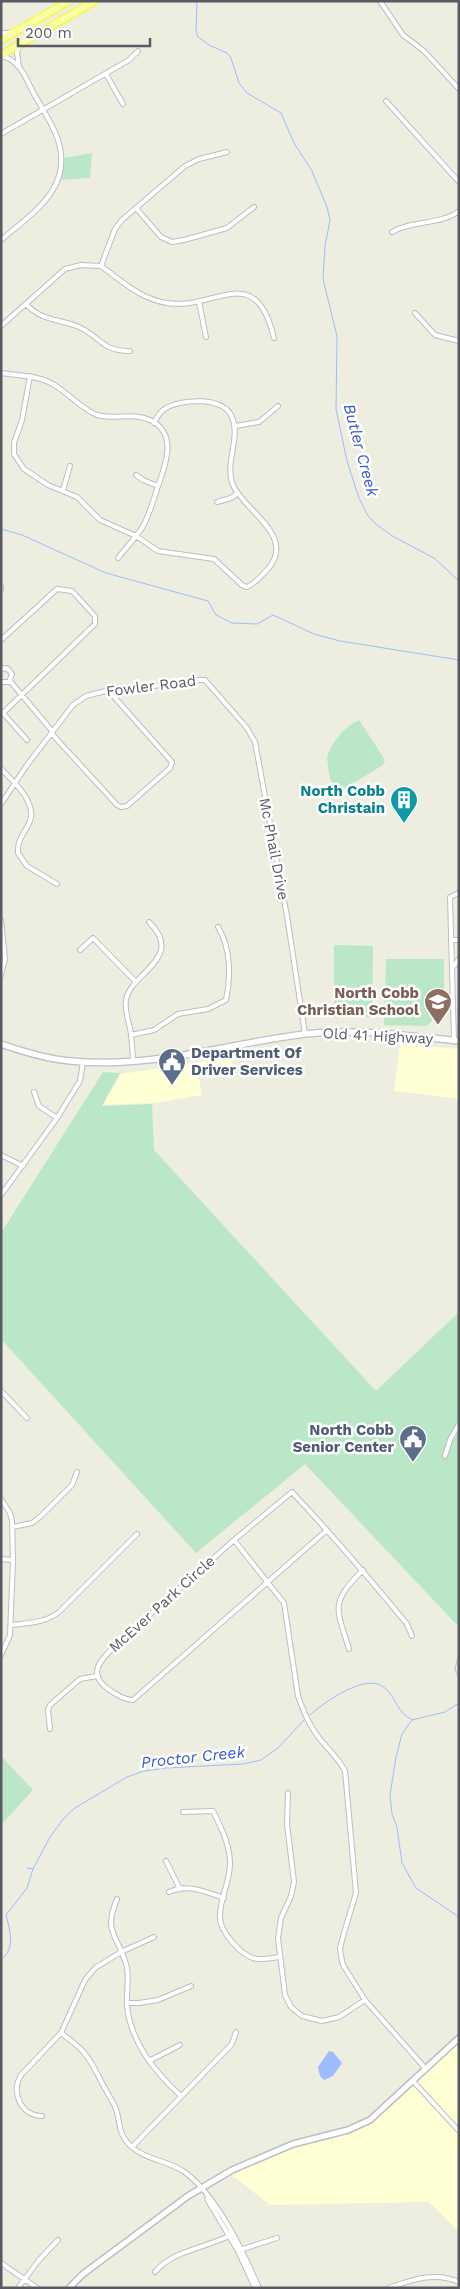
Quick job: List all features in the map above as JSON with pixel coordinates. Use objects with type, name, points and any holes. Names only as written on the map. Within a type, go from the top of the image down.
[{"type":"main road","points":[[1,40],[69,1]]},
{"type":"main road","points":[[1,55],[95,1]]},
{"type":"main road","name":"Old 41 Highway","points":[[1,1044],[42,1056],[83,1062],[134,1062],[304,1034],[360,1032],[456,1041]]},
{"type":"street","points":[[380,1],[403,35],[424,51],[459,89]]},
{"type":"street","points":[[1,33],[13,33]]},
{"type":"street","points":[[19,68],[17,53],[21,44]]},
{"type":"street","points":[[1,134],[106,74],[129,60],[138,51]]},
{"type":"street","points":[[1,55],[11,60],[19,68],[57,136],[61,151],[59,177],[55,188],[42,205],[1,240]]},
{"type":"street","points":[[106,74],[123,104]]},
{"type":"street","points":[[386,101],[459,182]]},
{"type":"street","points":[[101,266],[115,229],[136,208],[185,166],[199,159],[227,152]]},
{"type":"street","points":[[136,208],[161,237],[172,242],[227,228],[254,207]]},
{"type":"street","points":[[392,232],[401,226],[444,217],[459,211]]},
{"type":"street","points":[[1,326],[65,269],[82,265],[101,266],[131,290],[168,304],[198,302],[230,292],[242,294],[252,298],[268,316],[274,338]]},
{"type":"street","points":[[198,302],[206,337]]},
{"type":"street","points":[[26,304],[38,315],[79,327],[112,350],[130,351]]},
{"type":"street","points":[[414,313],[435,335],[459,341]]},
{"type":"street","points":[[1,373],[40,378],[56,386],[86,409],[98,415],[133,416],[154,422],[164,434],[168,448],[166,463],[149,513],[136,536],[118,558]]},
{"type":"street","points":[[30,376],[22,420],[14,443],[14,454],[24,470],[48,485],[77,497],[100,520],[136,536],[158,551],[214,559],[240,583],[248,586],[270,567],[275,554],[275,541],[268,527],[238,493],[230,476],[235,426],[226,409],[220,404],[208,401],[188,402],[166,408],[154,422]]},
{"type":"street","points":[[235,426],[259,422],[278,406]]},
{"type":"street","points":[[62,490],[70,466]]},
{"type":"street","points":[[136,475],[158,486]]},
{"type":"street","points":[[216,502],[231,498],[238,493]]},
{"type":"street","points":[[1,640],[57,589],[72,592],[95,616],[95,624],[2,713],[27,740]]},
{"type":"street","points":[[1,669],[7,668],[12,672],[10,681]]},
{"type":"street","name":"Fowler Road","points":[[1,804],[73,705],[86,696],[117,688],[184,684],[196,680],[205,680]]},
{"type":"street","name":"Mc Phail Drive","points":[[205,680],[247,728],[255,742],[287,916],[304,1034]]},
{"type":"street","points":[[10,681],[117,806],[121,807],[127,806],[170,768],[172,762],[110,691]]},
{"type":"street","points":[[1,682],[10,681]]},
{"type":"street","points":[[1,769],[24,795],[32,813],[30,821],[19,838],[18,853],[26,866],[57,884]]},
{"type":"street","points":[[456,1041],[450,897],[459,893]]},
{"type":"street","points":[[1,920],[5,959],[1,975]]},
{"type":"street","points":[[134,1062],[126,999],[129,990],[152,967],[160,954],[159,936],[149,922]]},
{"type":"street","points":[[131,1035],[154,1030],[178,1014],[208,1009],[226,1000],[230,974],[224,936],[218,927]]},
{"type":"street","points":[[80,950],[92,938],[136,982]]},
{"type":"street","points":[[451,940],[459,940]]},
{"type":"street","points":[[452,967],[459,959]]},
{"type":"street","points":[[1,1195],[57,1118],[80,1081],[83,1062]]},
{"type":"street","points":[[34,1092],[39,1106],[57,1118]]},
{"type":"street","points":[[1,1155],[23,1166]]},
{"type":"street","points":[[1,1391],[27,1418]]},
{"type":"street","points":[[446,1456],[450,1440],[459,1424]]},
{"type":"street","points":[[12,1527],[32,1523],[41,1516],[72,1485],[77,1472]]},
{"type":"street","name":"McEver Park Circle","points":[[97,1676],[96,1672],[101,1659],[234,1540],[292,1492],[363,1570],[407,1624],[412,1636]]},
{"type":"street","points":[[1,1499],[10,1512],[13,1560],[10,1635],[1,1655]]},
{"type":"street","points":[[50,1729],[48,1710],[50,1705],[80,1679],[97,1676],[105,1687],[127,1700],[133,1700],[327,1530]]},
{"type":"street","points":[[11,1625],[52,1618],[137,1534]]},
{"type":"street","points":[[234,1540],[284,1603],[287,1611],[298,1696],[314,1731],[339,1760],[345,1771],[356,1893],[342,1941],[341,1956],[343,1965],[365,2000],[425,2068]]},
{"type":"street","points":[[1,1559],[13,1560]]},
{"type":"street","points":[[349,1649],[339,1615],[338,1603],[345,1588],[363,1570]]},
{"type":"street","points":[[288,1793],[287,1824],[294,1882],[291,1896],[278,1928],[279,1957],[285,1995],[291,2007],[302,2016],[315,2020],[330,2020],[339,2017],[365,2000]]},
{"type":"street","points":[[183,1812],[213,1811],[223,1829],[230,1862],[229,1880],[220,1918],[222,1928],[242,1952],[250,1957],[258,1960],[279,1957]]},
{"type":"street","points":[[166,1861],[179,1887]]},
{"type":"street","points":[[169,1892],[179,1887],[196,1889],[224,1898]]},
{"type":"street","points":[[117,1899],[110,1918],[111,1929],[126,1965],[127,2003],[130,2023],[149,2061],[159,2075],[181,2096]]},
{"type":"street","points":[[42,2116],[36,2116],[24,2109],[16,2093],[16,2082],[20,2075],[61,2034],[85,1980],[101,1962],[154,1937]]},
{"type":"street","points":[[127,2003],[139,2004],[158,2000],[191,1986]]},
{"type":"street","points":[[132,2146],[232,2044],[236,2032]]},
{"type":"street","points":[[61,2034],[80,2046],[89,2057],[114,2104],[123,2136],[139,2154],[174,2165],[190,2176],[201,2189],[240,2250],[260,2288]]},
{"type":"street","points":[[69,2288],[105,2258],[201,2189],[232,2170],[272,2151],[358,2126],[370,2120],[459,2038]]},
{"type":"street","points":[[149,2061],[180,2045]]},
{"type":"street","points":[[413,2081],[459,2130]]},
{"type":"street","points":[[155,2272],[166,2260],[173,2256],[215,2243],[231,2235]]},
{"type":"street","points":[[240,2250],[277,2238]]},
{"type":"street","points":[[18,2288],[24,2278],[58,2240]]},
{"type":"street","points":[[240,2250],[255,2288]]},
{"type":"street","points":[[1,2262],[37,2288]]},
{"type":"street","points":[[388,2288],[426,2276],[442,2276],[459,2282]]},
{"type":"shaded area","points":[[92,153],[90,178],[58,180],[64,158]]},
{"type":"shaded area","points":[[359,720],[385,760],[383,765],[342,790],[337,788],[332,781],[327,757],[339,736]]},
{"type":"shaded area","points":[[334,945],[373,946],[372,1017],[334,1017]]},
{"type":"shaded area","points":[[386,959],[444,959],[444,1007],[427,1026],[384,1025]]},
{"type":"shaded area","points":[[400,1044],[459,1049],[459,1099],[394,1091]]},
{"type":"shaded area","points":[[231,1057],[233,1068],[198,1074],[202,1095],[155,1103],[102,1105],[121,1074]]},
{"type":"shaded area","points":[[103,1072],[120,1073],[102,1106],[152,1104],[154,1150],[376,1391],[459,1312],[459,1627],[305,1464],[196,1553],[1,1339],[1,1233]]},
{"type":"shaded area","points":[[1,1756],[33,1790],[1,1825]]},
{"type":"shaded area","points":[[459,2041],[459,2232],[429,2202],[270,2205],[224,2169],[273,2150],[331,2136],[380,2112]]},
{"type":"water","points":[[329,2051],[333,2052],[342,2063],[333,2076],[324,2080],[320,2076],[318,2067]]},
{"type":"waterway","name":"Butler Creek","points":[[197,1],[196,31],[198,37],[209,45],[227,53],[231,58],[239,83],[247,93],[281,113],[294,143],[312,171],[327,207],[330,220],[325,246],[323,279],[337,336],[336,409],[347,461],[359,498],[368,516],[377,525],[394,537],[434,558],[459,581]]},
{"type":"waterway","points":[[1,529],[22,535],[106,573],[208,601],[216,615],[232,623],[257,624],[273,615],[314,634],[340,641],[459,660]]},
{"type":"waterway","name":"Proctor Creek","points":[[459,1654],[455,1669],[459,1679]]},
{"type":"waterway","name":"Proctor Creek","points":[[310,1715],[334,1697],[355,1687],[374,1683],[386,1689],[400,1710],[412,1720],[445,1712],[459,1703]]},
{"type":"waterway","name":"Proctor Creek","points":[[1,1960],[9,1950],[11,1939],[6,1915],[27,1888],[33,1869],[50,1837],[64,1818],[75,1808],[127,1777],[144,1771],[243,1764],[261,1760],[278,1748],[304,1720]]},
{"type":"waterway","points":[[412,1720],[402,1734],[390,1795],[402,1863],[416,1888],[459,1917]]},
{"type":"waterway","name":"Proctor Creek","points":[[27,1868],[33,1869]]},
{"type":"place","name":"North Cobb Christain","points":[[404,824]]},
{"type":"place","name":"North Cobb Christian School","points":[[438,1026]]},
{"type":"place","name":"Department Of Driver Services","points":[[172,1086]]},
{"type":"place","name":"North Cobb Senior Center","points":[[413,1463]]}]
